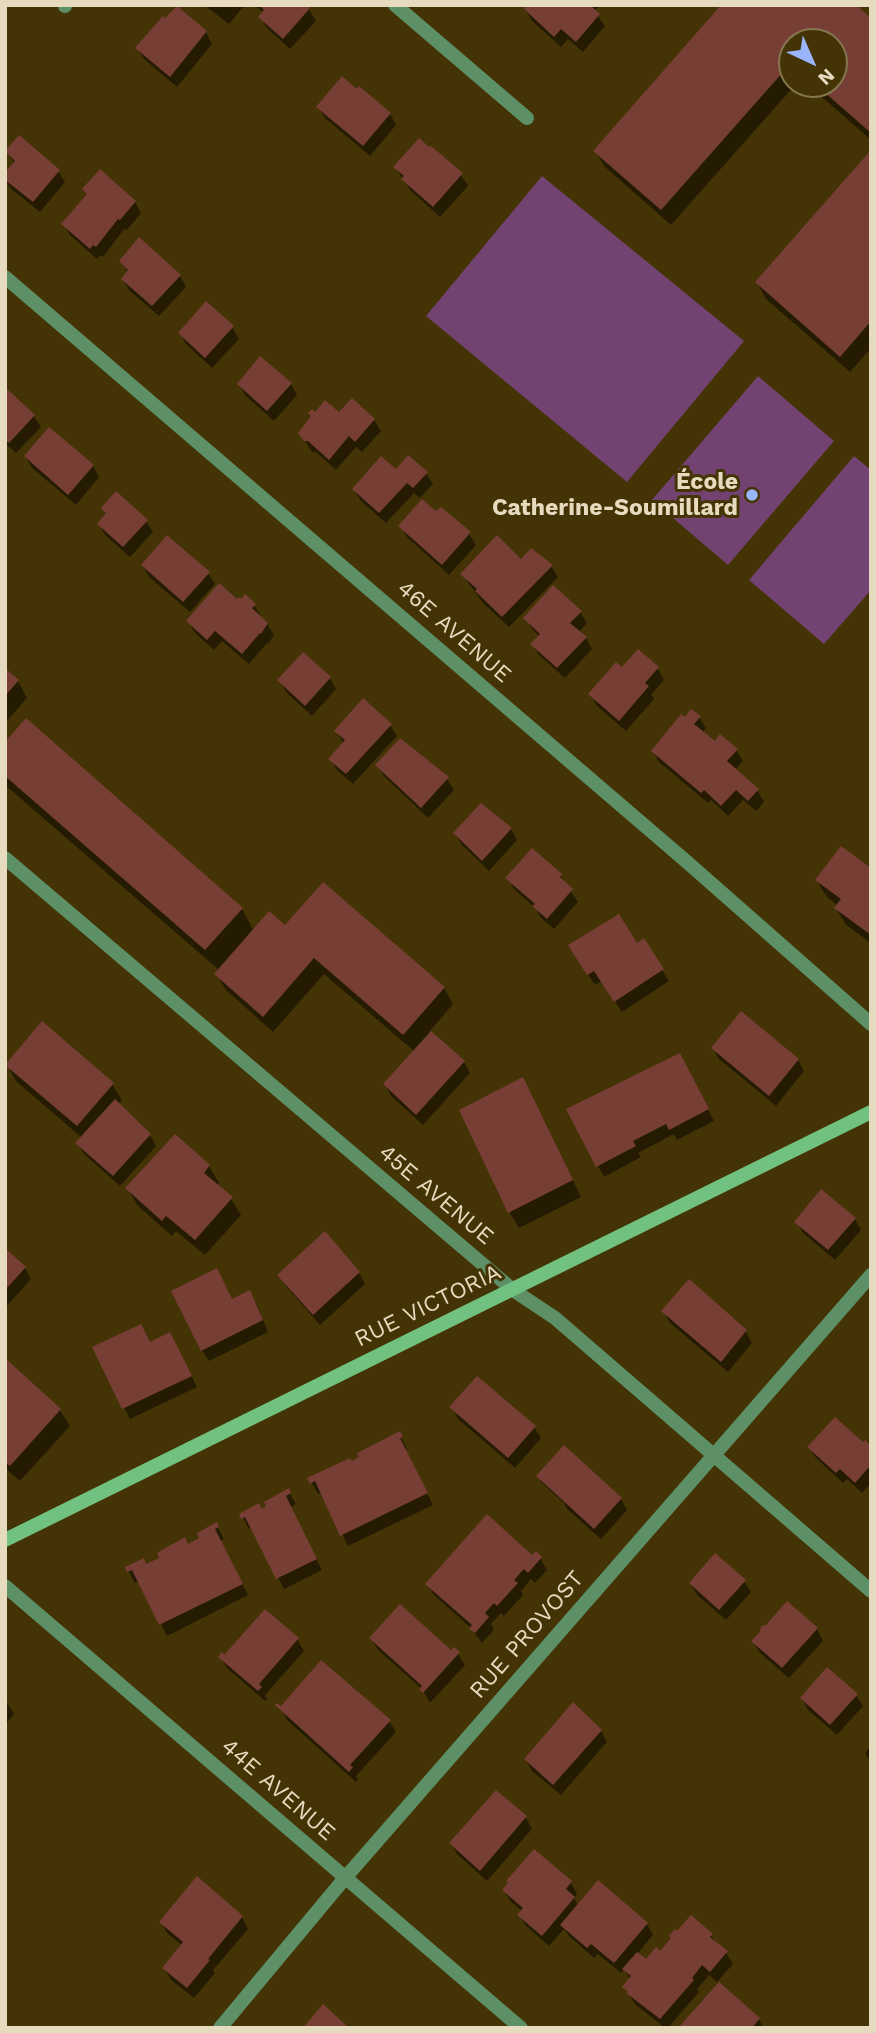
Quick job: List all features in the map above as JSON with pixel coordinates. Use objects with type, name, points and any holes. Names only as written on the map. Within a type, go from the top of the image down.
[{"type":"main road","name":"RUE VICTORIA","points":[[5,1541],[871,1112]]},
{"type":"street","points":[[395,5],[527,118]]},
{"type":"street","name":"46E AVENUE","points":[[5,277],[676,853],[871,1024]]},
{"type":"street","name":"45E AVENUE","points":[[5,858],[513,1290],[555,1318],[871,1591]]},
{"type":"street","name":"RUE PROVOST","points":[[219,2028],[345,1878],[871,1275]]},
{"type":"street","name":"44E AVENUE","points":[[5,1586],[521,2028]]},
{"type":"shaded area","points":[[542,176],[744,341],[627,482],[426,316]]},
{"type":"shaded area","points":[[758,376],[834,441],[728,565],[652,500]]},
{"type":"shaded area","points":[[854,456],[871,470],[871,590],[824,644],[749,580]]},
{"type":"building","points":[[259,5],[307,5],[310,8],[283,39],[258,17],[264,10]]},
{"type":"building","points":[[527,5],[590,5],[600,14],[576,42],[561,29],[554,37],[524,9]]},
{"type":"building","points":[[721,5],[856,5],[871,18],[871,133],[831,98],[848,98],[848,28],[778,28],[778,78],[661,210],[593,151]]},
{"type":"building","points":[[177,6],[207,31],[170,77],[135,48],[163,16],[165,18]]},
{"type":"building","points":[[342,76],[357,89],[359,86],[391,113],[363,146],[316,107]]},
{"type":"building","points":[[19,135],[60,170],[33,202],[5,180],[5,172],[15,161],[5,151]]},
{"type":"building","points":[[419,138],[463,173],[433,207],[401,179],[404,176],[393,167]]},
{"type":"building","points":[[871,150],[871,321],[840,357],[755,282]]},
{"type":"building","points":[[100,169],[136,201],[96,247],[93,245],[90,249],[61,224],[87,194],[82,189]]},
{"type":"building","points":[[139,237],[181,275],[152,306],[121,279],[128,270],[119,261]]},
{"type":"building","points":[[206,301],[234,326],[205,358],[178,333]]},
{"type":"building","points":[[260,356],[292,383],[267,411],[237,384]]},
{"type":"building","points":[[5,387],[35,415],[9,443],[5,440]]},
{"type":"building","points":[[352,398],[375,419],[355,442],[349,436],[329,460],[298,433],[311,416],[308,413],[312,409],[315,412],[325,400],[339,412]]},
{"type":"building","points":[[49,427],[94,465],[68,495],[24,456]]},
{"type":"building","points":[[408,455],[428,472],[413,488],[407,483],[379,513],[352,489],[381,456],[396,469]]},
{"type":"building","points":[[116,491],[148,520],[123,547],[97,524],[106,513],[101,508]]},
{"type":"building","points":[[422,499],[436,511],[441,507],[471,532],[442,565],[398,526]]},
{"type":"building","points":[[167,535],[210,572],[183,602],[141,565]]},
{"type":"building","points":[[497,535],[521,559],[531,548],[553,565],[502,617],[460,574]]},
{"type":"building","points":[[219,583],[237,599],[241,599],[245,594],[256,604],[252,608],[268,623],[242,654],[215,631],[207,640],[186,621]]},
{"type":"building","points":[[553,585],[582,611],[570,623],[587,637],[557,668],[530,644],[540,634],[523,618]]},
{"type":"building","points":[[638,649],[659,667],[645,683],[649,686],[619,721],[588,694],[616,662],[622,667]]},
{"type":"building","points":[[303,652],[331,677],[305,706],[277,680]]},
{"type":"building","points":[[5,668],[19,680],[5,696]]},
{"type":"building","points":[[363,698],[392,724],[346,774],[328,759],[345,740],[334,731]]},
{"type":"building","points":[[691,709],[701,716],[694,724],[715,741],[720,734],[738,749],[727,761],[759,789],[748,801],[736,790],[721,806],[704,790],[701,793],[651,751],[681,714],[685,717]]},
{"type":"building","points":[[26,718],[243,908],[205,950],[5,776],[5,742]]},
{"type":"building","points":[[400,738],[449,777],[421,808],[375,765]]},
{"type":"building","points":[[481,803],[512,828],[482,861],[453,833]]},
{"type":"building","points":[[841,846],[871,868],[871,935],[834,908],[841,899],[815,880]]},
{"type":"building","points":[[532,848],[562,874],[560,877],[573,889],[547,919],[532,906],[535,904],[505,878]]},
{"type":"building","points":[[323,882],[445,987],[403,1035],[314,958],[263,1017],[214,974],[269,911],[285,925]]},
{"type":"building","points":[[619,914],[637,943],[644,938],[664,969],[614,1002],[594,971],[587,975],[568,945]]},
{"type":"building","points":[[741,1011],[799,1059],[769,1096],[711,1048]]},
{"type":"building","points":[[42,1021],[114,1083],[77,1126],[5,1065]]},
{"type":"building","points":[[431,1031],[465,1061],[416,1115],[383,1084]]},
{"type":"building","points":[[680,1053],[709,1109],[669,1130],[666,1124],[633,1141],[636,1146],[596,1167],[566,1109]]},
{"type":"building","points":[[523,1077],[573,1180],[508,1213],[459,1110]]},
{"type":"building","points":[[115,1099],[151,1134],[113,1176],[75,1143]]},
{"type":"building","points":[[175,1134],[210,1165],[204,1173],[233,1197],[195,1240],[166,1216],[162,1221],[125,1188]]},
{"type":"building","points":[[821,1189],[856,1218],[828,1250],[794,1222]]},
{"type":"building","points":[[325,1231],[360,1272],[313,1315],[277,1275]]},
{"type":"building","points":[[5,1248],[26,1267],[5,1290]]},
{"type":"building","points":[[217,1268],[232,1299],[250,1290],[263,1320],[201,1351],[171,1291]]},
{"type":"building","points":[[689,1279],[747,1330],[721,1362],[661,1311]]},
{"type":"building","points":[[141,1324],[150,1342],[170,1332],[192,1376],[122,1409],[92,1347]]},
{"type":"building","points":[[5,1358],[61,1409],[10,1466],[5,1462]]},
{"type":"building","points":[[477,1376],[536,1426],[508,1458],[449,1407]]},
{"type":"building","points":[[835,1417],[871,1446],[871,1465],[855,1483],[840,1469],[836,1473],[807,1447]]},
{"type":"building","points":[[400,1431],[403,1437],[400,1438],[428,1493],[340,1536],[315,1481],[310,1484],[307,1478],[350,1458],[352,1461],[359,1457],[357,1453]]},
{"type":"building","points":[[564,1445],[622,1498],[594,1529],[536,1476]]},
{"type":"building","points":[[289,1488],[291,1493],[286,1496],[317,1559],[276,1579],[245,1517],[241,1519],[239,1514],[259,1503],[262,1509],[266,1506],[264,1502]]},
{"type":"building","points":[[487,1514],[532,1555],[536,1551],[542,1557],[528,1573],[524,1569],[514,1580],[518,1583],[497,1606],[494,1603],[485,1613],[489,1617],[475,1633],[469,1629],[472,1625],[425,1584]]},
{"type":"building","points":[[217,1522],[219,1527],[215,1529],[243,1584],[159,1625],[132,1570],[127,1572],[125,1567],[144,1558],[146,1564],[159,1558],[157,1553],[185,1537],[188,1544],[199,1538],[197,1533]]},
{"type":"building","points":[[715,1553],[746,1580],[719,1610],[689,1583]]},
{"type":"building","points":[[787,1601],[818,1628],[782,1668],[751,1641],[760,1632],[761,1626],[766,1625]]},
{"type":"building","points":[[400,1604],[451,1650],[454,1647],[460,1652],[423,1693],[419,1689],[422,1686],[369,1638]]},
{"type":"building","points":[[265,1609],[299,1638],[259,1684],[262,1687],[258,1691],[218,1657],[222,1652],[224,1655]]},
{"type":"building","points":[[321,1660],[391,1720],[350,1765],[353,1767],[349,1772],[275,1705],[277,1703],[281,1706]]},
{"type":"building","points":[[827,1667],[858,1694],[830,1725],[800,1698]]},
{"type":"building","points":[[573,1702],[602,1730],[553,1785],[524,1759]]},
{"type":"building","points":[[496,1790],[527,1816],[480,1871],[449,1843]]},
{"type":"building","points":[[534,1849],[572,1881],[566,1889],[575,1897],[542,1936],[517,1915],[523,1908],[502,1890],[508,1883],[506,1881]]},
{"type":"building","points":[[197,1876],[243,1916],[187,1988],[162,1968],[183,1942],[159,1922]]},
{"type":"building","points":[[598,1880],[648,1923],[614,1963],[591,1944],[587,1948],[560,1925]]},
{"type":"building","points":[[691,1915],[713,1934],[710,1937],[728,1951],[710,1972],[702,1965],[692,1978],[694,1980],[660,2019],[626,1993],[628,1992],[622,1987],[631,1976],[622,1969],[637,1952],[646,1959],[656,1947],[660,1951],[675,1929],[677,1931]]},
{"type":"building","points":[[719,1982],[760,2018],[752,2028],[678,2028]]},
{"type":"building","points":[[323,2004],[349,2028],[303,2028]]},
{"type":"place","name":"École Catherine-Soumillard","points":[[752,495]]}]
